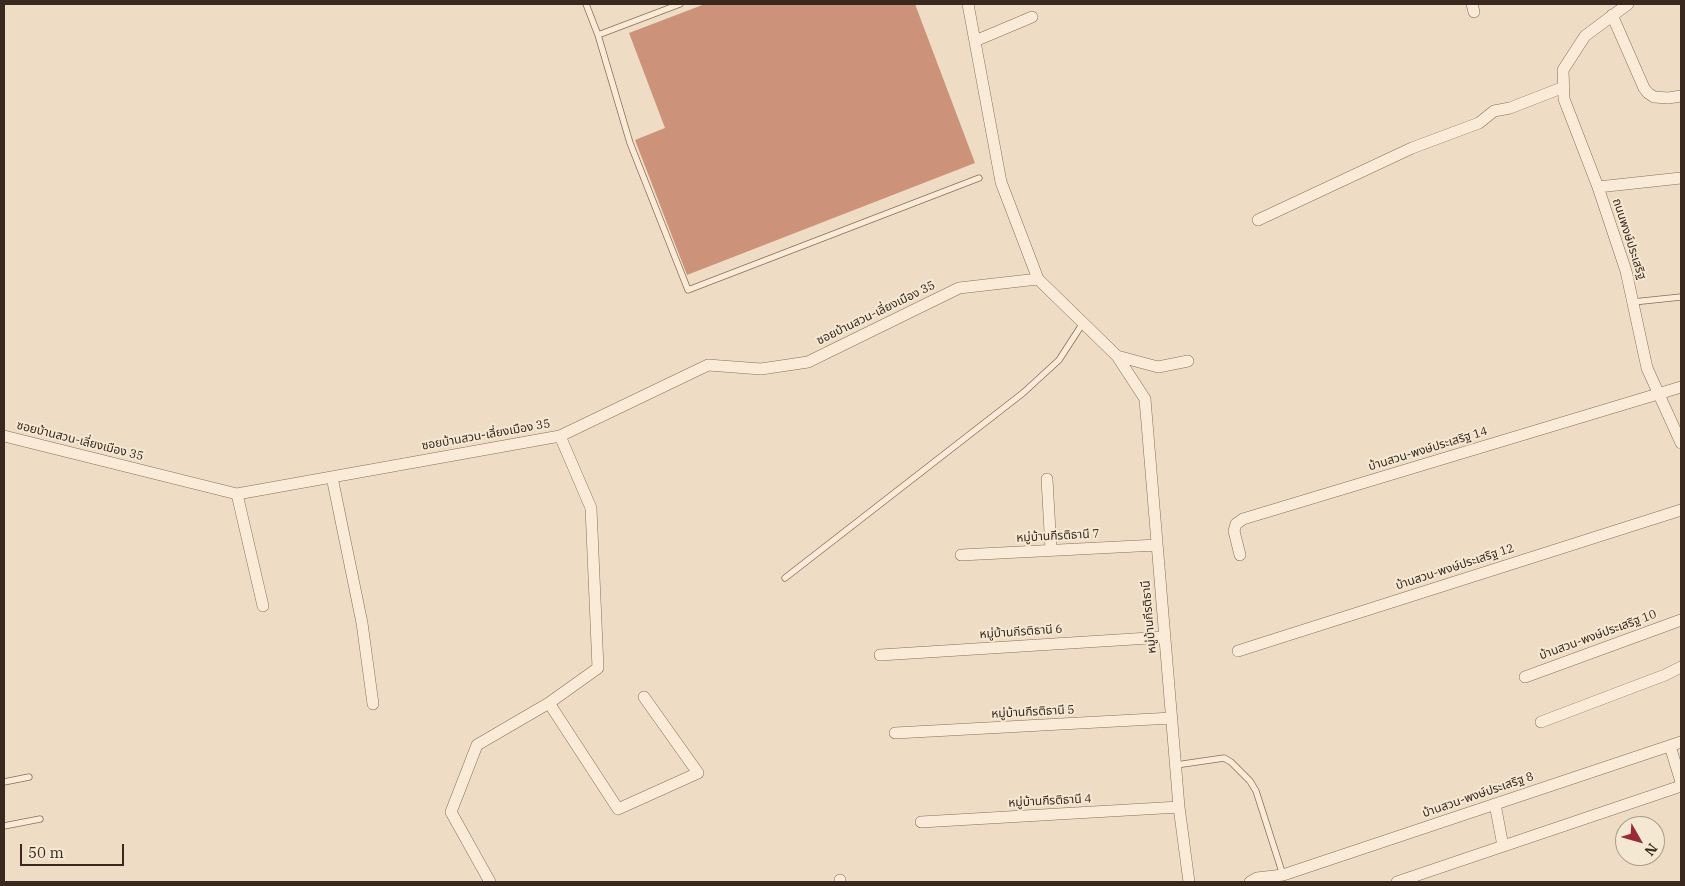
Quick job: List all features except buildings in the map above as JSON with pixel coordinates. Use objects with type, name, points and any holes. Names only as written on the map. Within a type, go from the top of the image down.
[{"type":"street","points":[[968,4],[1001,182],[1038,279]]},
{"type":"street","points":[[1628,4],[1612,16],[1644,88],[1654,97],[1668,98],[1681,96]]},
{"type":"street","name":"ถนนพงษ์ประเสริฐ","points":[[1612,16],[1585,36],[1563,70],[1564,99],[1598,187],[1626,271],[1647,368],[1681,443]]},
{"type":"street","points":[[975,41],[1032,17]]},
{"type":"street","points":[[1258,220],[1412,148],[1479,123],[1494,111],[1510,108],[1564,87]]},
{"type":"street","points":[[1598,187],[1681,178]]},
{"type":"street","name":"หมู่บ้านกีรติธานี","points":[[1038,279],[1117,356],[1145,399],[1179,807],[1189,882]]},
{"type":"street","name":"ซอยบ้านสวน-เลี่ยงเมือง 35","points":[[4,436],[237,494],[560,436],[708,365],[761,370],[808,362],[959,288],[1038,279]]},
{"type":"street","points":[[1117,356],[1158,367],[1188,361]]},
{"type":"street","points":[[1659,394],[1681,387]]},
{"type":"street","name":"บ้านสวน-พงษ์ประเสริฐ 14","points":[[1240,555],[1234,531],[1236,524],[1243,519],[1659,394]]},
{"type":"street","points":[[490,882],[452,812],[477,745],[549,703],[598,668],[592,508],[560,436]]},
{"type":"street","points":[[332,477],[362,623],[373,704]]},
{"type":"street","points":[[1047,479],[1050,550]]},
{"type":"street","points":[[237,494],[263,606]]},
{"type":"street","name":"บ้านสวน-พงษ์ประเสริฐ 12","points":[[1238,651],[1681,510]]},
{"type":"street","name":"หมู่บ้านกีรติธานี 7","points":[[961,555],[1157,545]]},
{"type":"street","name":"บ้านสวน-พงษ์ประเสริฐ 10","points":[[1525,677],[1681,620]]},
{"type":"street","name":"หมู่บ้านกีรติธานี 6","points":[[880,655],[1165,637]]},
{"type":"street","points":[[1541,722],[1665,675],[1681,667]]},
{"type":"street","points":[[549,703],[618,808],[698,773],[644,696]]},
{"type":"street","name":"หมู่บ้านกีรติธานี 5","points":[[895,733],[1172,718]]},
{"type":"street","points":[[1676,744],[1681,782]]},
{"type":"street","name":"บ้านสวน-พงษ์ประเสริฐ 8","points":[[1284,879],[1495,804],[1676,744]]},
{"type":"street","points":[[1397,882],[1681,786]]},
{"type":"street","points":[[1495,804],[1503,846]]},
{"type":"street","name":"หมู่บ้านกีรติธานี 4","points":[[921,822],[1179,807]]},
{"type":"street","points":[[1250,882],[1257,878],[1284,879]]},
{"type":"lane","points":[[586,4],[598,35],[630,143],[688,290],[979,178]]},
{"type":"lane","points":[[598,35],[680,4]]},
{"type":"lane","points":[[1633,302],[1681,297]]},
{"type":"lane","points":[[785,578],[1023,393],[1059,360],[1083,323]]},
{"type":"lane","points":[[1176,765],[1224,758],[1231,762],[1250,781],[1256,791],[1284,879]]},
{"type":"lane","points":[[4,782],[30,778]]},
{"type":"lane","points":[[4,826],[40,819]]}]
